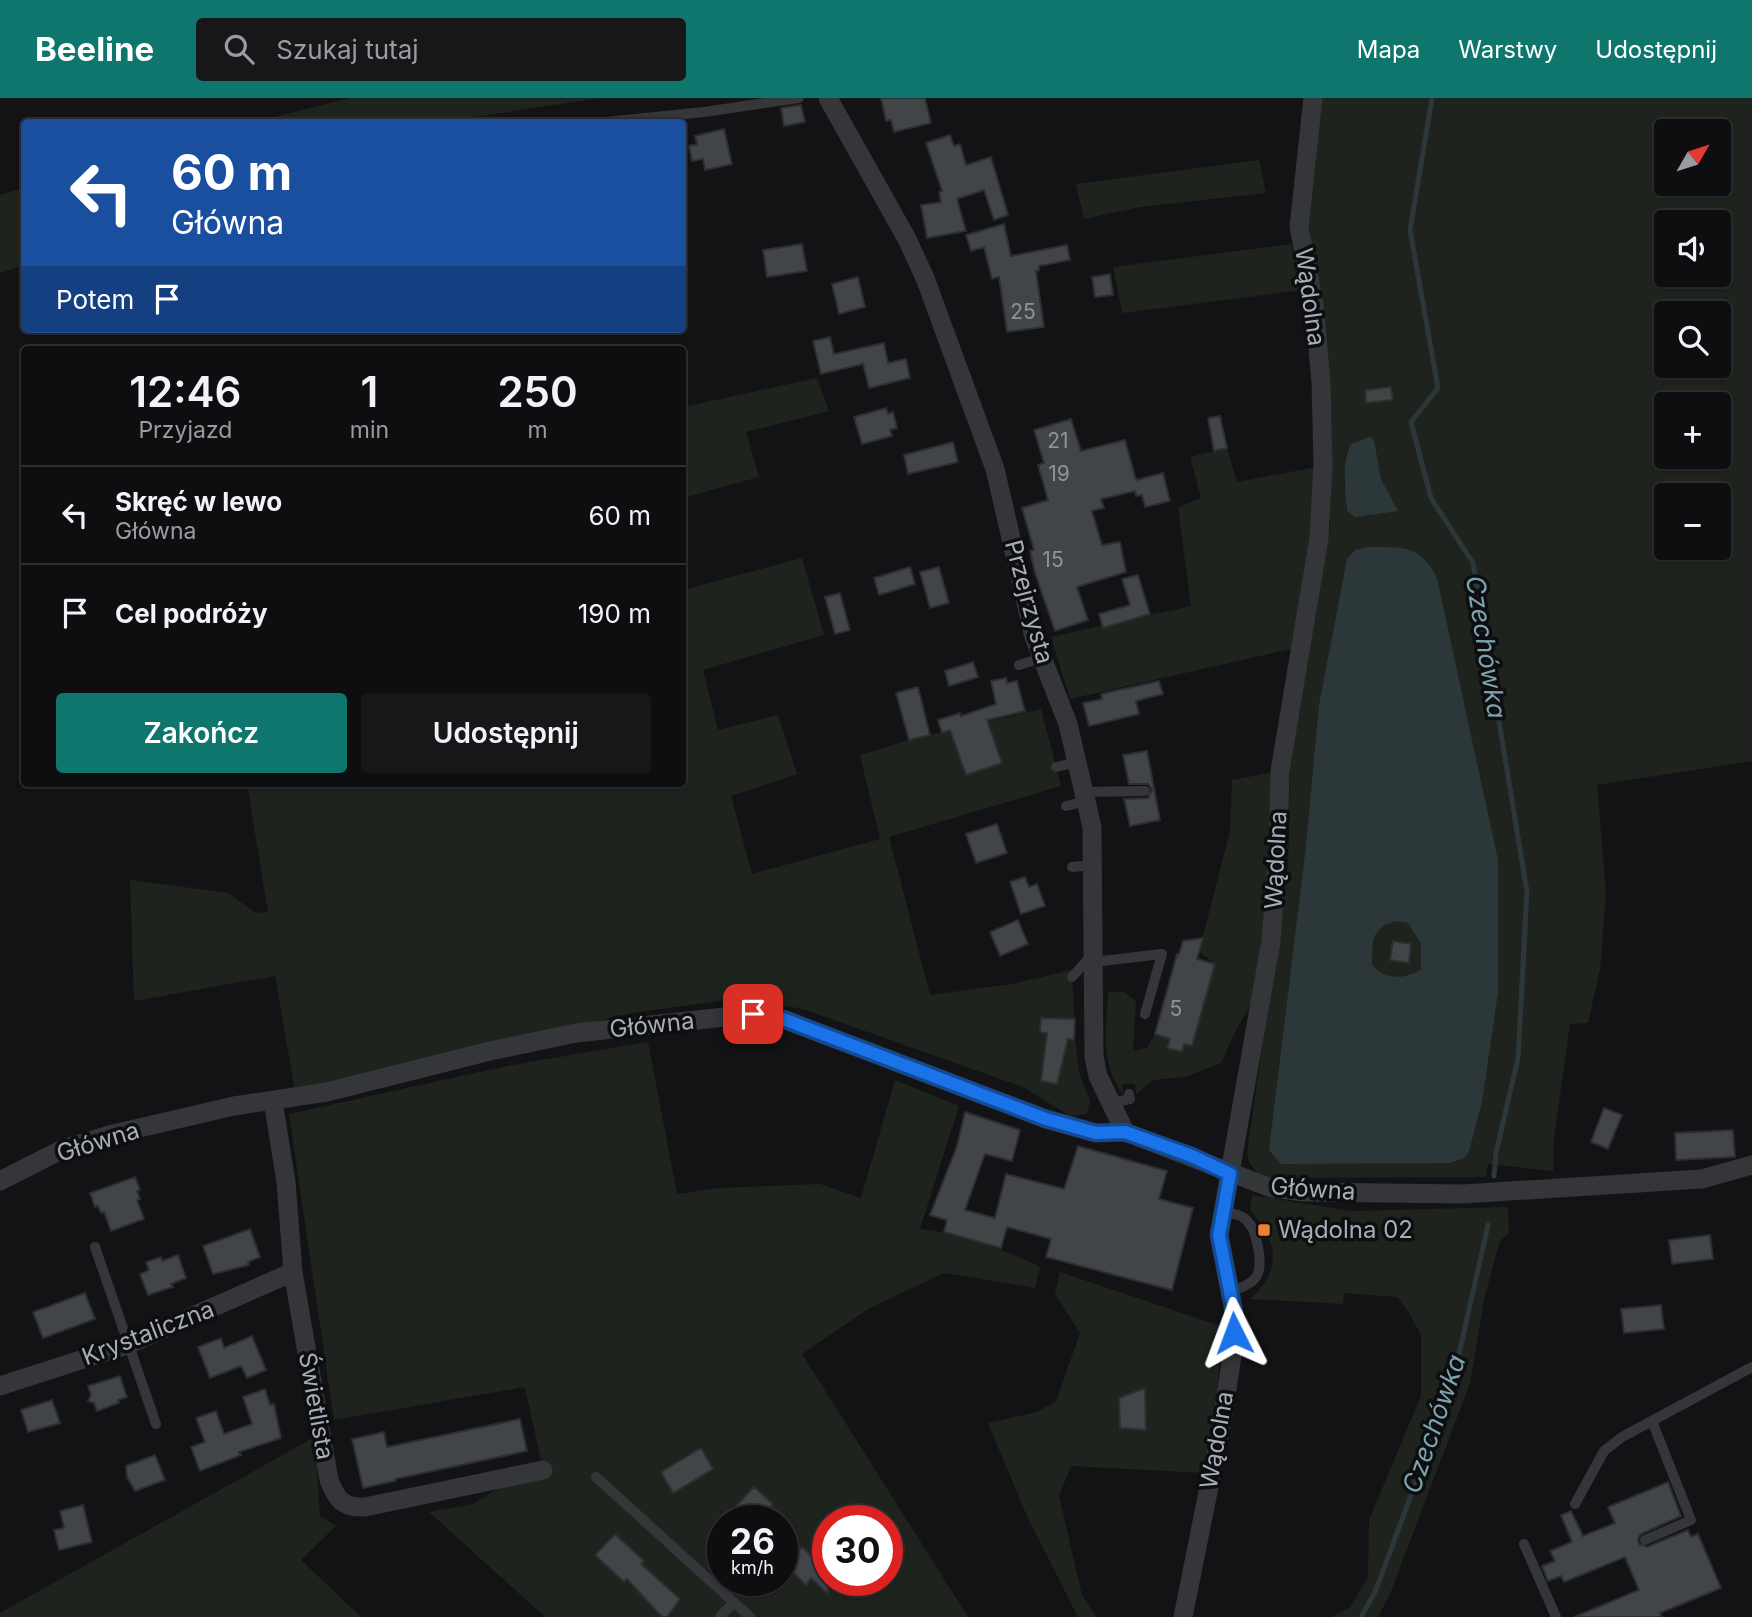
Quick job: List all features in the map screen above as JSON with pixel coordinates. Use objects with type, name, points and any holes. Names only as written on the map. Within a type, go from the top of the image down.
[{"type":"street","name":"Przejrzysta","points":[[828,98],[907,239],[925,278],[995,469],[1034,637],[1068,724],[1092,827],[1094,1057],[1098,1076],[1125,1132]]},
{"type":"street","name":"Wądolna","points":[[1184,1617],[1222,1422],[1233,1349],[1235,1317],[1219,1235],[1271,942],[1278,849],[1280,771],[1319,538],[1323,466],[1321,382],[1314,304],[1299,227],[1312,98]]},
{"type":"street","name":"Główna","points":[[0,1181],[63,1149],[109,1135],[234,1106],[327,1092],[489,1051],[576,1033],[753,1014],[783,1019],[1046,1119],[1096,1133],[1125,1132],[1271,1188],[1304,1192],[1464,1194],[1702,1179],[1752,1165]]},
{"type":"street","name":"Świetlista","points":[[273,1101],[286,1182],[293,1272],[329,1480],[337,1500],[351,1507],[365,1507],[543,1470]]},
{"type":"street","name":"Krystaliczna","points":[[0,1386],[127,1345],[293,1272]]},
{"type":"lane","points":[[639,119],[704,113],[799,98]]},
{"type":"lane","points":[[1019,665],[1042,658]]},
{"type":"lane","points":[[1056,767],[1077,762]]},
{"type":"lane","points":[[1066,806],[1085,796],[1145,791]]},
{"type":"lane","points":[[1072,867],[1093,865]]},
{"type":"lane","points":[[1072,977],[1093,958],[1162,954],[1145,1014]]},
{"type":"lane","points":[[1111,1103],[1130,1099],[1129,1094]]},
{"type":"lane","points":[[1223,1212],[1242,1216],[1254,1230],[1261,1265],[1257,1278],[1247,1286],[1231,1291]]},
{"type":"lane","points":[[95,1247],[156,1424]]},
{"type":"lane","points":[[1575,1504],[1604,1451],[1622,1437],[1752,1367]]},
{"type":"lane","points":[[1645,1540],[1691,1520],[1652,1421]]},
{"type":"lane","points":[[596,1477],[750,1617]]},
{"type":"lane","points":[[1524,1544],[1556,1617]]},
{"type":"lane","points":[[720,1617],[734,1602]]},
{"type":"shaded area","points":[[350,98],[601,98],[460,119],[267,119]]},
{"type":"shaded area","points":[[1318,98],[1752,98],[1752,761],[1597,785],[1606,895],[1600,969],[1588,1023],[1570,1024],[1554,1137],[1553,1171],[1488,1164],[1486,1177],[1268,1178],[1259,1176],[1249,1162],[1247,1153],[1288,863],[1290,759],[1330,526],[1330,413],[1305,218]],"holes":[[[1374,439],[1381,479],[1397,510],[1347,512],[1344,482],[1346,454]]]},
{"type":"shaded area","points":[[1259,160],[1266,193],[1140,207],[1084,219],[1076,184]]},
{"type":"shaded area","points":[[21,189],[21,266],[0,273],[0,195]]},
{"type":"shaded area","points":[[1291,244],[1303,290],[1122,313],[1113,267]]},
{"type":"shaded area","points":[[817,378],[829,411],[746,432],[759,477],[686,497],[686,406]]},
{"type":"shaded area","points":[[1369,437],[1374,439],[1381,479],[1398,511],[1355,517],[1347,511],[1344,477],[1346,460],[1351,444]]},
{"type":"shaded area","points":[[1227,448],[1237,482],[1323,466],[1300,647],[1070,699],[1051,637],[1191,606],[1178,507],[1201,498],[1190,457]]},
{"type":"shaded area","points":[[1381,547],[1409,550],[1424,559],[1437,578],[1498,860],[1498,992],[1482,1102],[1469,1151],[1464,1158],[1450,1163],[1281,1164],[1269,1150],[1306,846],[1319,705],[1347,559],[1355,550]],"holes":[[[1396,921],[1408,923],[1421,944],[1421,969],[1402,977],[1383,974],[1372,965],[1372,949],[1377,931]]]},
{"type":"shaded area","points":[[802,558],[824,635],[703,670],[718,730],[778,715],[797,774],[731,796],[752,874],[880,839],[860,755],[909,740],[1041,709],[1061,786],[889,837],[930,995],[1012,984],[1072,970],[1075,1040],[1080,1075],[1090,1101],[1087,1114],[1070,1116],[1023,1087],[803,1009],[741,998],[632,1013],[295,1091],[275,976],[134,1001],[130,880],[229,893],[255,913],[268,912],[247,787],[686,787],[686,589]]},
{"type":"shaded area","points":[[1280,771],[1264,982],[1237,1028],[1221,1063],[1185,1077],[1153,1080],[1136,1094],[1135,1084],[1122,1084],[1123,1095],[1111,1071],[1106,1045],[1108,992],[1124,992],[1136,1001],[1133,1051],[1147,1048],[1155,1034],[1170,1039],[1168,1048],[1182,1052],[1184,1044],[1192,1046],[1215,964],[1199,951],[1230,832],[1232,780]]},
{"type":"shaded area","points":[[648,1042],[677,1194],[719,1188],[820,1184],[861,1198],[895,1080],[959,1106],[920,1229],[982,1243],[1040,1267],[1035,1288],[944,1273],[868,1309],[802,1354],[897,1505],[812,1505],[812,1596],[903,1596],[903,1514],[968,1617],[545,1617],[429,1512],[473,1504],[494,1491],[543,1470],[525,1387],[334,1420],[289,1114],[507,1066]]},
{"type":"shaded area","points":[[1252,1195],[1350,1211],[1508,1207],[1509,1233],[1500,1241],[1484,1299],[1470,1383],[1390,1594],[1378,1617],[1332,1617],[1350,1607],[1368,1577],[1369,1520],[1421,1396],[1421,1335],[1397,1297],[1344,1293],[1343,1304],[1250,1299],[1268,1277],[1273,1255],[1266,1233],[1250,1210]]},
{"type":"shaded area","points":[[1060,1272],[1223,1327],[1217,1390],[1203,1473],[1071,1466],[1059,1496],[1082,1595],[1096,1617],[1078,1617],[1027,1516],[988,1423],[1037,1412],[1056,1401],[1080,1333],[1055,1294]]},
{"type":"shaded area","points":[[315,1437],[320,1516],[336,1526],[301,1560],[361,1617],[0,1617],[0,1613]]},
{"type":"building","points":[[881,98],[925,98],[931,123],[894,132],[891,120],[886,121]]},
{"type":"building","points":[[801,105],[805,122],[784,126],[781,108]]},
{"type":"building","points":[[724,129],[732,164],[705,170],[703,159],[692,161],[689,146],[697,144],[695,136]]},
{"type":"building","points":[[950,135],[954,146],[960,144],[966,165],[991,157],[1008,215],[994,220],[984,190],[957,199],[966,231],[927,238],[921,205],[941,202],[939,192],[942,191],[926,143]]},
{"type":"building","points":[[1004,224],[1011,256],[1067,245],[1070,260],[1039,266],[1036,271],[1044,327],[1007,332],[999,277],[992,279],[984,247],[971,251],[966,235]]},
{"type":"building","points":[[802,244],[807,271],[767,277],[763,250]]},
{"type":"building","points":[[1110,274],[1113,295],[1095,297],[1092,277]]},
{"type":"building","points":[[858,277],[865,307],[839,314],[832,284]]},
{"type":"building","points":[[830,337],[834,354],[884,343],[888,363],[906,359],[910,378],[869,388],[863,364],[821,374],[813,341]]},
{"type":"building","points":[[1391,387],[1393,400],[1366,403],[1365,390]]},
{"type":"building","points":[[886,408],[888,414],[893,412],[897,428],[890,430],[892,436],[862,444],[854,417]]},
{"type":"building","points":[[1220,416],[1227,448],[1214,451],[1208,418]]},
{"type":"building","points":[[1071,419],[1081,451],[1125,440],[1136,480],[1163,473],[1170,501],[1145,507],[1142,495],[1136,496],[1135,491],[1101,499],[1104,508],[1092,511],[1102,545],[1120,542],[1126,572],[1077,587],[1088,620],[1055,631],[1035,573],[1030,551],[1034,550],[1022,508],[1048,500],[1038,465],[1044,463],[1034,430]]},
{"type":"building","points":[[953,442],[958,462],[908,474],[904,455]]},
{"type":"building","points":[[910,567],[915,584],[879,595],[874,578]]},
{"type":"building","points":[[939,567],[949,603],[930,608],[920,572]]},
{"type":"building","points":[[1138,575],[1150,614],[1103,628],[1099,614],[1130,605],[1122,579]]},
{"type":"building","points":[[840,593],[850,630],[835,634],[825,597]]},
{"type":"building","points":[[973,662],[978,677],[949,686],[945,671]]},
{"type":"building","points":[[1006,678],[1007,683],[1017,681],[1025,711],[987,720],[1002,763],[966,775],[950,730],[942,733],[938,720],[960,713],[961,716],[996,704],[991,681]]},
{"type":"building","points":[[1159,681],[1163,694],[1136,701],[1139,714],[1089,726],[1083,703],[1102,699],[1101,694]]},
{"type":"building","points":[[918,687],[930,735],[909,740],[896,693]]},
{"type":"building","points":[[1147,751],[1160,820],[1130,826],[1124,799],[1148,798],[1152,790],[1148,784],[1129,784],[1123,755]]},
{"type":"building","points":[[997,824],[1007,853],[976,863],[966,834]]},
{"type":"building","points":[[1025,877],[1029,887],[1037,884],[1045,906],[1021,914],[1010,882]]},
{"type":"building","points":[[1018,920],[1028,944],[1000,956],[990,932]]},
{"type":"building","points":[[1203,938],[1197,959],[1215,964],[1192,1046],[1184,1044],[1182,1052],[1167,1048],[1170,1039],[1155,1034],[1183,941]]},
{"type":"building","points":[[1393,941],[1411,944],[1409,963],[1390,960]]},
{"type":"building","points":[[1041,1018],[1075,1019],[1074,1040],[1068,1039],[1057,1084],[1041,1081],[1047,1033],[1040,1032]]},
{"type":"building","points":[[1604,1108],[1622,1115],[1608,1149],[1591,1142]]},
{"type":"building","points":[[965,1112],[1020,1130],[1012,1161],[985,1154],[965,1210],[995,1218],[1006,1174],[1064,1189],[1078,1146],[1167,1171],[1159,1199],[1193,1208],[1172,1290],[1046,1257],[1051,1239],[1007,1227],[1001,1248],[944,1232],[947,1220],[930,1215],[957,1146]]},
{"type":"building","points":[[1733,1130],[1735,1157],[1676,1160],[1675,1133]]},
{"type":"building","points":[[135,1177],[140,1190],[137,1191],[140,1199],[137,1200],[144,1219],[111,1231],[104,1212],[101,1213],[98,1206],[95,1207],[90,1193]]},
{"type":"building","points":[[250,1229],[260,1257],[248,1262],[249,1265],[213,1274],[203,1246]]},
{"type":"building","points":[[1710,1235],[1713,1259],[1672,1264],[1669,1240]]},
{"type":"building","points":[[178,1255],[186,1278],[171,1284],[173,1287],[148,1295],[140,1274],[149,1270],[146,1262],[161,1257],[162,1261]]},
{"type":"building","points":[[85,1293],[95,1319],[43,1338],[33,1312]]},
{"type":"building","points":[[1661,1305],[1664,1329],[1624,1333],[1621,1309]]},
{"type":"building","points":[[252,1336],[266,1370],[247,1378],[241,1366],[210,1378],[198,1347],[221,1338],[224,1348]]},
{"type":"building","points":[[120,1376],[127,1397],[97,1411],[94,1403],[88,1401],[91,1395],[88,1386]]},
{"type":"building","points":[[1145,1388],[1146,1430],[1120,1428],[1119,1398]]},
{"type":"building","points":[[265,1389],[270,1405],[274,1404],[281,1438],[239,1452],[241,1455],[200,1471],[191,1447],[205,1442],[196,1418],[216,1411],[224,1434],[252,1424],[243,1397]]},
{"type":"building","points":[[52,1400],[60,1423],[28,1432],[21,1410]]},
{"type":"building","points":[[520,1419],[527,1451],[363,1488],[352,1439],[384,1432],[387,1447]]},
{"type":"building","points":[[701,1448],[713,1469],[673,1493],[661,1472]]},
{"type":"building","points":[[155,1455],[165,1480],[135,1491],[127,1477],[126,1466]]},
{"type":"building","points":[[1668,1482],[1681,1516],[1641,1534],[1638,1538],[1639,1544],[1647,1547],[1688,1530],[1691,1537],[1698,1534],[1721,1588],[1660,1613],[1662,1617],[1574,1617],[1639,1590],[1625,1557],[1564,1582],[1561,1576],[1548,1581],[1542,1566],[1555,1561],[1550,1551],[1572,1542],[1561,1515],[1571,1511],[1583,1536],[1615,1523],[1608,1507]]},
{"type":"building","points":[[754,1487],[773,1504],[772,1505],[737,1505]]},
{"type":"building","points":[[83,1505],[92,1542],[59,1550],[54,1530],[64,1528],[60,1511]]},
{"type":"building","points":[[615,1534],[644,1561],[641,1564],[680,1599],[667,1617],[662,1617],[627,1579],[624,1582],[595,1555]]},
{"type":"building","points":[[802,1547],[812,1557],[812,1579],[806,1585],[798,1577],[798,1551]]},
{"type":"waterway","name":"Czechówka","points":[[1432,98],[1410,230],[1438,388],[1411,422],[1431,498],[1473,563],[1527,892],[1518,1058],[1496,1153],[1494,1176]]},
{"type":"waterway","name":"Czechówka","points":[[1361,1617],[1376,1590],[1453,1381],[1488,1225]]},
{"type":"place","name":"Wądolna 02","points":[[1264,1230]]},
{"type":"route","points":[[753,1014],[783,1019],[1046,1119],[1096,1133],[1125,1132],[1192,1156],[1230,1174],[1219,1235],[1235,1317],[1234,1333]]}]
